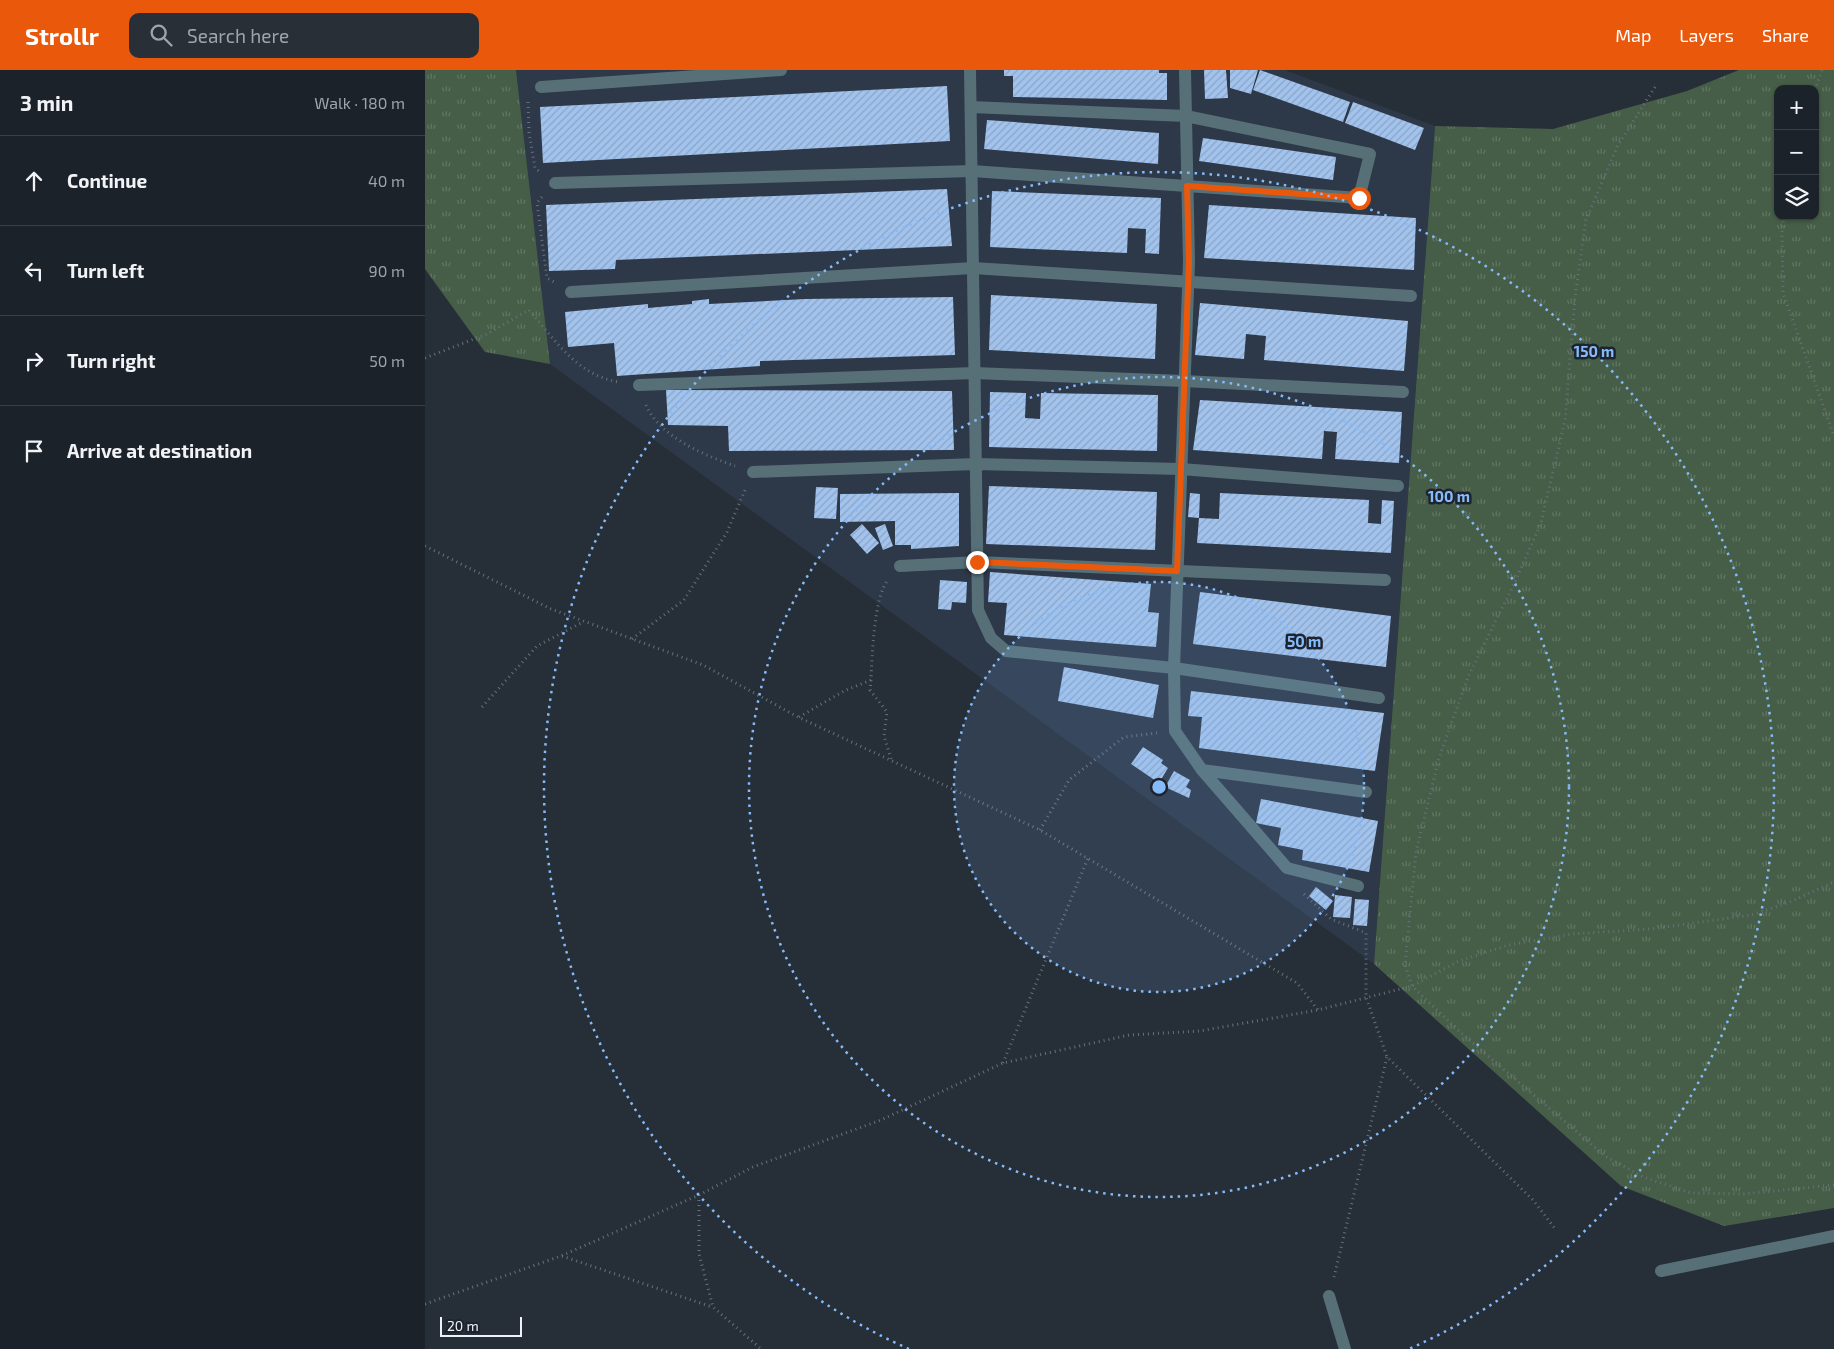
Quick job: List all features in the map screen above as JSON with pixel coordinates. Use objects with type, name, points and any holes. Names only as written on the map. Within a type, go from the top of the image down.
[{"type":"lane","points":[[541,87],[781,70]]},
{"type":"lane","points":[[970,70],[977,610],[991,638],[1006,651],[1174,668],[1379,698]]},
{"type":"lane","points":[[1185,70],[1188,282],[1174,668],[1175,731],[1202,770],[1287,868],[1358,886]]},
{"type":"lane","points":[[555,183],[972,171],[1359,198],[1370,154],[1186,116],[971,107]]},
{"type":"lane","points":[[571,292],[973,268],[1411,296]]},
{"type":"lane","points":[[639,385],[975,373],[1184,380],[1403,392]]},
{"type":"lane","points":[[753,472],[976,464],[1181,470],[1398,486]]},
{"type":"lane","points":[[899,566],[977,562],[1385,580]]},
{"type":"lane","points":[[1202,770],[1366,792]]},
{"type":"lane","points":[[1661,1271],[1834,1236]]},
{"type":"lane","points":[[1329,1296],[1345,1349]]},
{"type":"path","points":[[1817,85],[1822,70]]},
{"type":"path","points":[[1655,87],[1617,147],[1586,220],[1575,297],[1565,420],[1541,523],[1515,582],[1468,678],[1439,758],[1416,852],[1405,965],[1412,986],[1460,1032],[1605,1156],[1643,1177],[1691,1193],[1743,1194],[1834,1185]]},
{"type":"path","points":[[1783,220],[1783,293],[1834,436]]},
{"type":"path","points":[[425,358],[487,334],[529,310],[571,359],[603,380],[639,385],[647,408],[668,433],[714,459],[753,472],[727,532],[684,600],[632,639]]},
{"type":"path","points":[[425,546],[551,609],[703,666],[798,717],[1040,830],[1297,983],[1318,1010]]},
{"type":"path","points":[[892,762],[884,736],[887,712],[870,690],[874,638],[882,586],[899,566]]},
{"type":"path","points":[[482,707],[537,646],[584,622]]},
{"type":"path","points":[[798,717],[844,691],[871,680]]},
{"type":"path","points":[[1040,830],[1069,780],[1124,737],[1175,731]]},
{"type":"path","points":[[1003,1063],[1088,858]]},
{"type":"path","points":[[1287,868],[1306,898],[1331,919],[1366,934],[1366,997],[1387,1057],[1533,1200],[1556,1230]]},
{"type":"path","points":[[425,1304],[561,1256],[699,1195],[753,1167],[881,1120],[1003,1063],[1129,1035],[1200,1031],[1318,1010],[1412,986],[1459,961],[1509,945],[1572,934],[1651,929],[1751,916],[1790,902],[1834,882]]},
{"type":"path","points":[[1329,1296],[1387,1057]]},
{"type":"path","points":[[699,1195],[699,1254],[713,1307]]},
{"type":"path","points":[[561,1256],[713,1307],[761,1349]]},
{"type":"shaded area","points":[[516,70],[1285,70],[1435,126],[1374,964],[550,364]]},
{"type":"green space","points":[[425,70],[516,70],[550,364],[485,352],[425,269]]},
{"type":"green space","points":[[1739,70],[1834,70],[1834,1208],[1724,1226],[1621,1186],[1374,964],[1435,126],[1553,129],[1687,91]]},
{"type":"building","points":[[1004,70],[1159,70],[1159,73],[1167,73],[1167,100],[1013,97],[1013,76],[1004,76]]},
{"type":"building","points":[[1204,70],[1226,70],[1228,98],[1205,99]]},
{"type":"building","points":[[1230,70],[1258,70],[1251,94],[1230,88]]},
{"type":"building","points":[[1260,70],[1350,102],[1343,122],[1253,90]]},
{"type":"building","points":[[947,86],[950,141],[543,163],[540,107]]},
{"type":"building","points":[[1353,102],[1424,128],[1415,150],[1345,123]]},
{"type":"building","points":[[987,120],[1159,133],[1158,164],[984,149]]},
{"type":"building","points":[[1203,138],[1336,157],[1333,180],[1199,161]]},
{"type":"building","points":[[947,189],[952,246],[616,260],[615,269],[549,271],[546,205]]},
{"type":"building","points":[[992,191],[1161,198],[1159,254],[1145,253],[1146,229],[1128,228],[1127,253],[990,247]]},
{"type":"building","points":[[1209,205],[1416,218],[1414,270],[1204,258]]},
{"type":"building","points":[[991,295],[1157,304],[1155,359],[989,350]]},
{"type":"building","points":[[953,297],[955,355],[760,361],[760,366],[617,376],[614,343],[568,347],[565,312],[648,304],[648,308],[692,304],[692,301],[709,299],[709,304],[805,299]]},
{"type":"building","points":[[1200,303],[1408,321],[1404,371],[1264,360],[1266,336],[1246,334],[1244,359],[1195,355]]},
{"type":"building","points":[[666,390],[952,391],[954,450],[729,451],[728,426],[668,425]]},
{"type":"building","points":[[990,392],[1026,393],[1025,418],[1040,419],[1041,393],[1158,395],[1157,451],[989,447]]},
{"type":"building","points":[[1200,400],[1402,412],[1399,463],[1335,459],[1337,432],[1324,431],[1322,459],[1193,450]]},
{"type":"building","points":[[989,486],[1157,492],[1155,550],[986,544]]},
{"type":"building","points":[[816,487],[838,488],[836,519],[814,518]]},
{"type":"building","points":[[959,493],[959,546],[911,549],[911,545],[895,545],[895,521],[840,522],[840,494]]},
{"type":"building","points":[[1190,493],[1200,494],[1199,518],[1188,517]]},
{"type":"building","points":[[1220,493],[1369,500],[1368,523],[1381,524],[1382,500],[1394,501],[1391,553],[1197,543],[1199,518],[1219,519]]},
{"type":"building","points":[[862,524],[879,543],[867,554],[850,535]]},
{"type":"building","points":[[885,524],[893,546],[883,550],[875,528]]},
{"type":"building","points":[[990,572],[1151,584],[1148,612],[1159,613],[1156,647],[1004,635],[1007,603],[988,602]]},
{"type":"building","points":[[940,580],[967,582],[966,603],[952,602],[951,610],[938,609]]},
{"type":"building","points":[[1200,592],[1391,616],[1386,667],[1193,644]]},
{"type":"building","points":[[1064,667],[1159,685],[1153,718],[1058,701]]},
{"type":"building","points":[[1191,691],[1384,713],[1375,771],[1199,748],[1202,717],[1188,716]]},
{"type":"building","points":[[1143,747],[1163,760],[1161,763],[1168,768],[1159,783],[1131,764]]},
{"type":"building","points":[[1174,771],[1190,780],[1186,787],[1191,790],[1189,798],[1165,787]]},
{"type":"building","points":[[1261,799],[1378,821],[1369,872],[1302,860],[1303,850],[1278,845],[1281,828],[1256,823]]},
{"type":"building","points":[[1316,887],[1333,901],[1326,910],[1309,896]]},
{"type":"building","points":[[1335,895],[1352,897],[1350,918],[1333,917]]},
{"type":"building","points":[[1355,899],[1369,900],[1367,926],[1353,925]]},
{"type":"route","points":[[977,562],[1177,571],[1189,262],[1187,186],[1359,198]]}]
